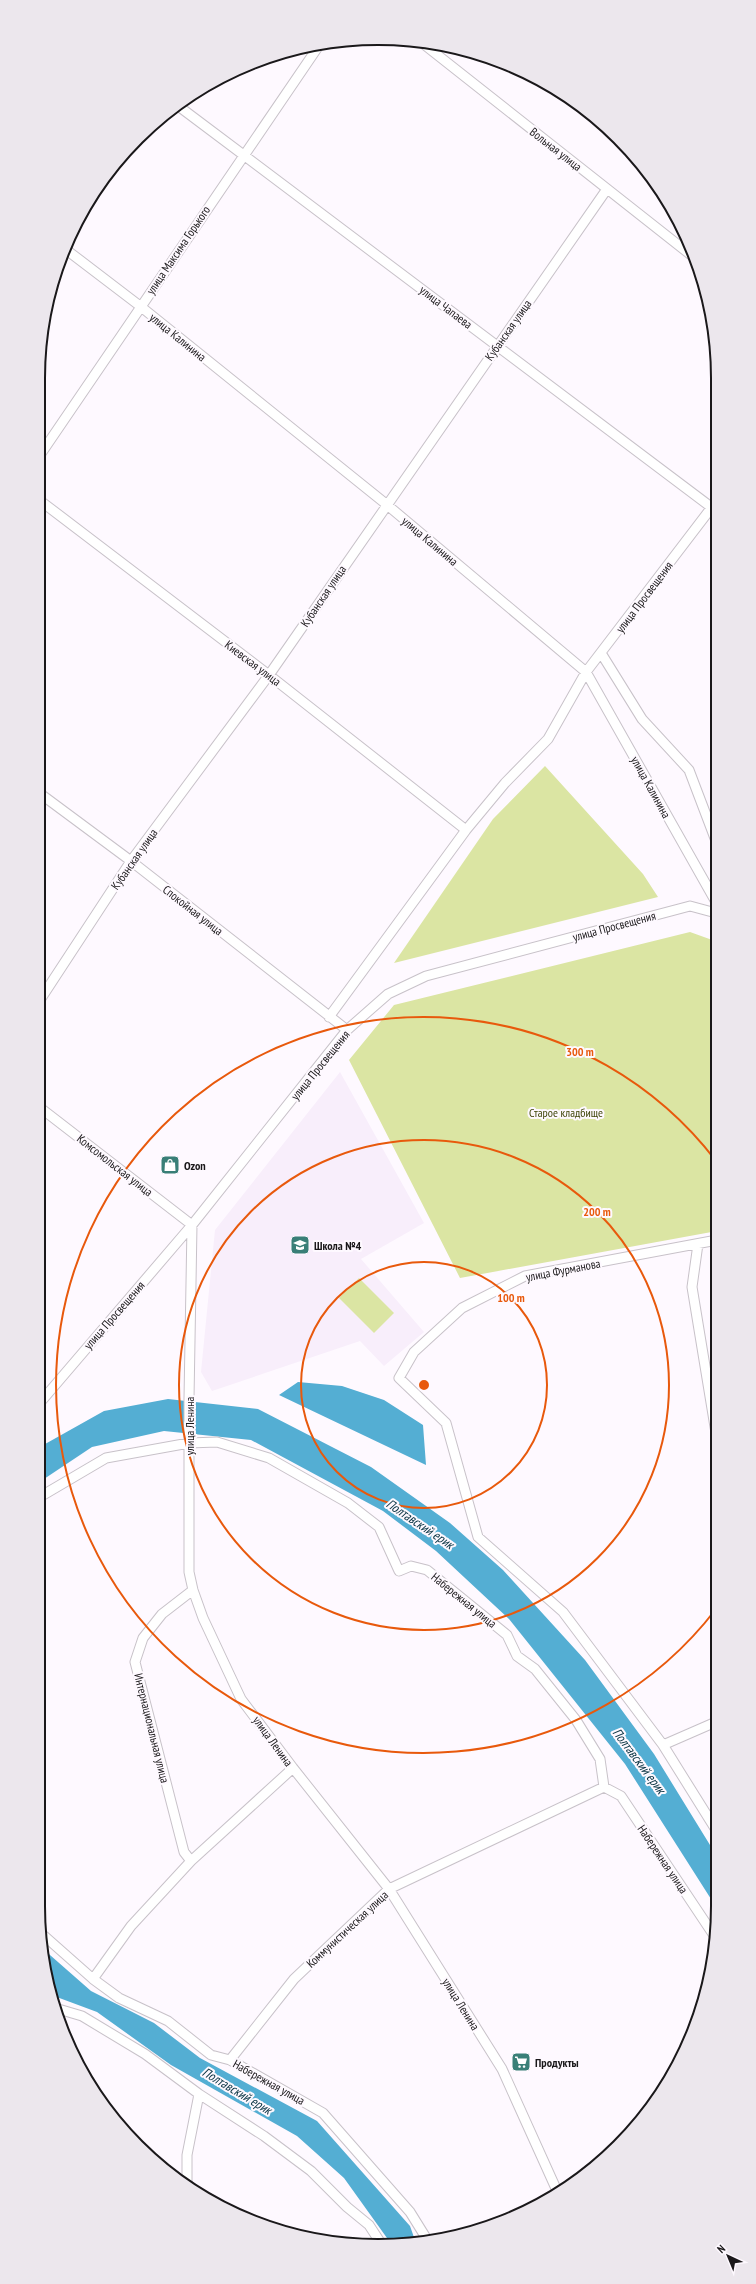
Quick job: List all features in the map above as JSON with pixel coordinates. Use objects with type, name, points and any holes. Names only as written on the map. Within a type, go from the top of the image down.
[{"type":"street","name":"Вольная улица","points":[[430,49],[686,251]]},
{"type":"street","name":"улица Максима Горького","points":[[45,448],[243,154],[315,51]]},
{"type":"street","name":"улица Чапаева","points":[[182,109],[711,505]]},
{"type":"street","name":"Кубанская улица","points":[[45,992],[131,861],[269,674],[386,504],[607,189]]},
{"type":"street","name":"улица Калинина","points":[[70,252],[140,306],[386,504],[586,672],[711,893]]},
{"type":"street","name":"Киевская улица","points":[[45,504],[269,674],[466,830]]},
{"type":"street","name":"улица Просвещения","points":[[329,1017],[466,830],[505,783],[548,739],[586,672],[711,511]]},
{"type":"street","points":[[601,654],[642,719],[689,770],[711,828]]},
{"type":"street","name":"Спокойная улица","points":[[45,797],[131,861],[347,1030]]},
{"type":"street","name":"улица Просвещения","points":[[45,1397],[192,1225],[347,1030],[388,994],[426,976],[690,906],[711,912]]},
{"type":"street","name":"Комсомольская улица","points":[[45,1111],[192,1225]]},
{"type":"street","name":"улица Ленина","points":[[192,1225],[189,1399],[190,1572],[193,1590],[203,1618],[241,1699],[293,1768],[389,1889],[502,2069],[556,2187]]},
{"type":"street","name":"улица Фурманова","points":[[663,1745],[563,1612],[478,1537],[446,1423],[399,1378],[414,1352],[462,1308],[525,1276],[711,1241]]},
{"type":"street","points":[[698,1244],[692,1287],[711,1403]]},
{"type":"street","name":"Набережная улица","points":[[45,1494],[106,1458],[189,1443],[217,1442],[269,1458],[348,1503],[379,1527],[399,1571],[411,1566],[427,1570],[507,1635],[517,1656],[535,1669],[576,1720],[600,1759],[604,1787],[621,1796],[710,1929]]},
{"type":"street","name":"Интернациональная улица","points":[[191,1861],[184,1852],[135,1662],[143,1638],[162,1614],[193,1590]]},
{"type":"street","points":[[711,1724],[663,1745],[711,1822]]},
{"type":"street","points":[[93,1979],[131,1926],[191,1861],[293,1768]]},
{"type":"street","name":"Коммунистическая улица","points":[[230,2060],[294,1979],[389,1889],[604,1787]]},
{"type":"street","name":"Набережная улица","points":[[47,1937],[93,1979],[119,1998],[168,2021],[211,2055],[230,2060],[323,2113],[410,2212],[425,2236]]},
{"type":"street","points":[[62,2010],[82,2016],[145,2054],[199,2094],[264,2136],[311,2171],[347,2207],[369,2225],[378,2239]]},
{"type":"street","points":[[187,2179],[187,2155],[199,2094]]},
{"type":"shaded area","name":"Школа №4","points":[[340,1072],[424,1223],[361,1259],[424,1332],[384,1366],[360,1341],[212,1391],[201,1372],[215,1230]]},
{"type":"green space","points":[[545,766],[643,874],[658,897],[394,963],[493,819]]},
{"type":"green space","name":"Старое кладбище","points":[[690,932],[711,940],[711,1232],[460,1278],[349,1060],[394,1005]]},
{"type":"green space","points":[[359,1278],[394,1313],[374,1333],[339,1298]]},
{"type":"water","points":[[298,1382],[342,1386],[384,1400],[423,1425],[426,1465],[279,1395]]},
{"type":"water","name":"Полтавский ерик","points":[[168,1399],[258,1409],[371,1467],[450,1523],[503,1570],[585,1660],[654,1754],[711,1847],[711,1899],[625,1764],[509,1619],[436,1551],[383,1511],[251,1440],[164,1431],[92,1447],[45,1478],[45,1444],[104,1411]]},
{"type":"water","name":"Полтавский ерик","points":[[49,1954],[91,1991],[154,2023],[200,2058],[317,2121],[410,2226],[414,2237],[387,2239],[344,2178],[297,2136],[171,2065],[97,2012],[58,1997],[51,1971]]},
{"type":"place","name":"Ozon","points":[[170,1165]]},
{"type":"place","name":"Школа №4","points":[[300,1245]]},
{"type":"place","name":"Продукты","points":[[521,2062]]}]
